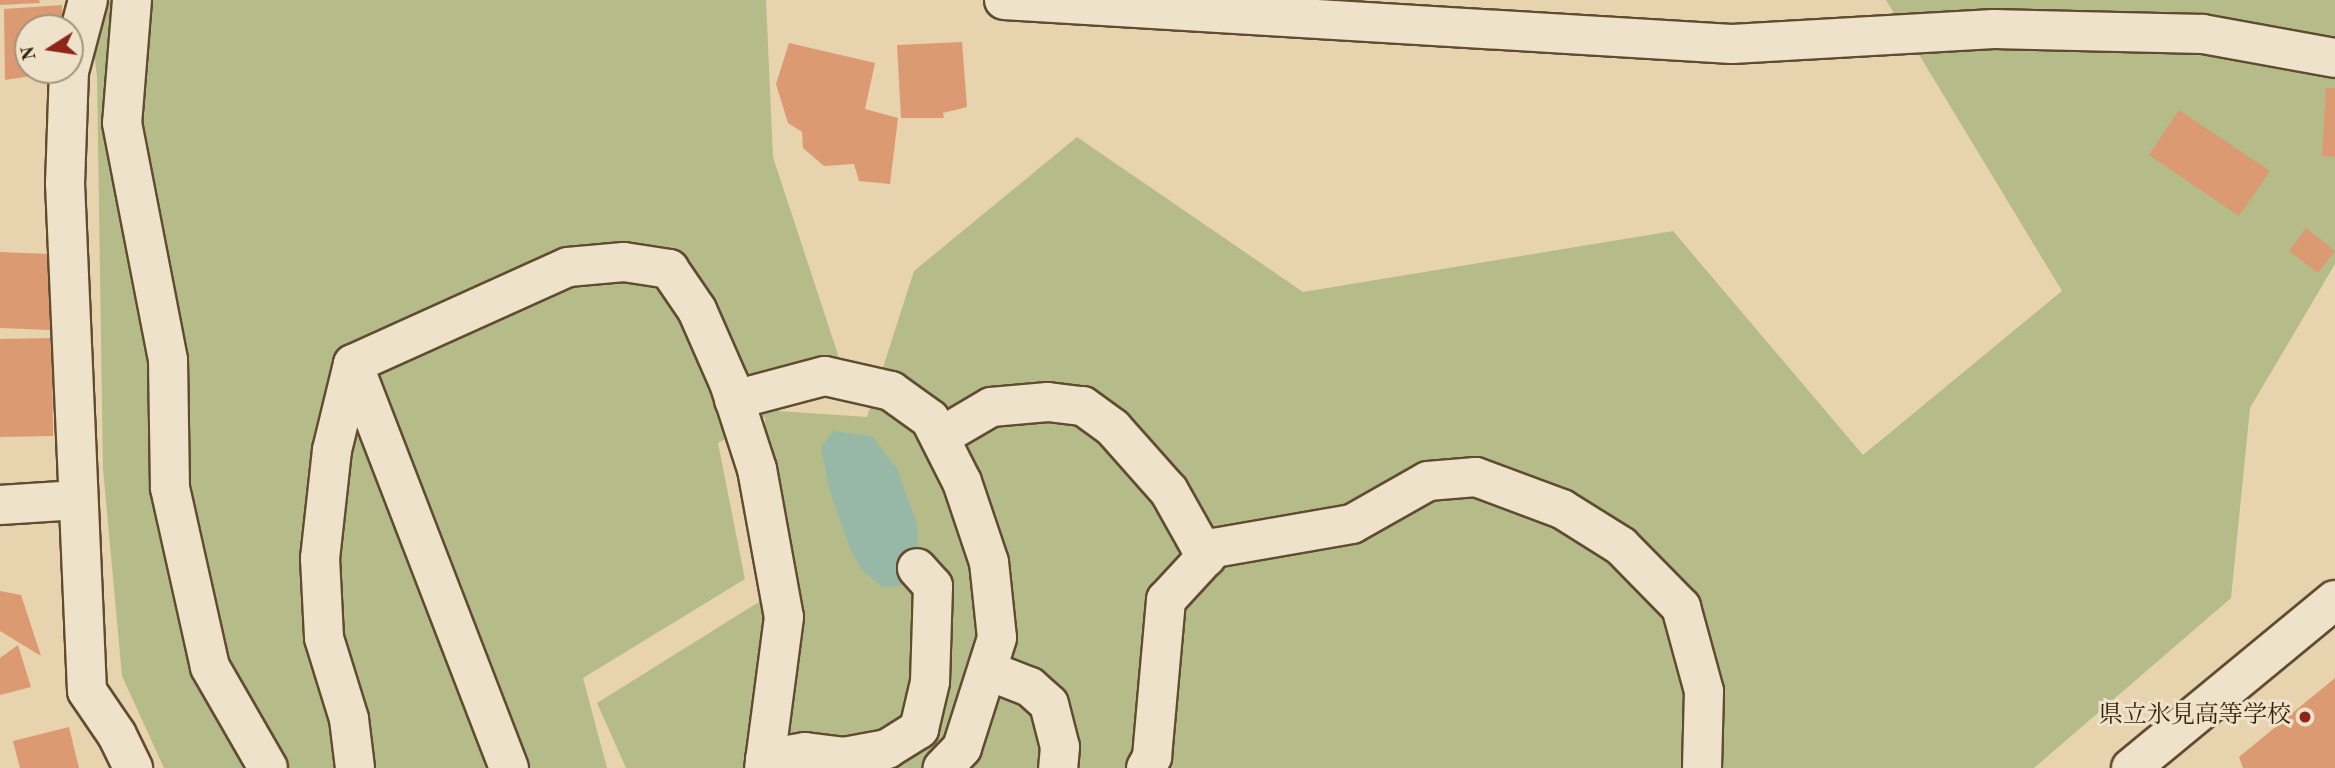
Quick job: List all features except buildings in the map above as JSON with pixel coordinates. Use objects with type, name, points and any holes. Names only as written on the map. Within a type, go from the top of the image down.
[{"type":"street","points":[[132,0],[122,123],[168,360],[170,488],[210,667],[268,768]]},
{"type":"street","points":[[1004,0],[1732,44],[1994,29],[2203,34],[2335,58]]},
{"type":"street","points":[[69,84],[65,183],[87,691],[117,735],[133,768]]},
{"type":"street","points":[[353,364],[568,267],[624,262],[669,269],[697,310],[734,400],[757,469],[784,617],[764,764],[806,752],[844,757],[887,749],[919,729],[930,682],[933,586],[917,568]]},
{"type":"street","points":[[353,364],[332,450],[320,558],[324,638],[349,719],[355,768]]},
{"type":"street","points":[[353,364],[509,768]]},
{"type":"street","points":[[734,400],[825,376],[891,391],[930,419],[962,482],[989,562],[997,638],[989,671],[961,747],[943,768]]},
{"type":"street","points":[[940,437],[991,407],[1048,402],[1083,406],[1113,428],[1169,491],[1206,557]]},
{"type":"street","points":[[1146,768],[1152,757],[1166,600],[1214,548],[1352,524],[1428,481],[1476,477],[1562,509],[1621,546],[1681,607],[1704,691],[1702,768]]},
{"type":"street","points":[[0,505],[78,500]]},
{"type":"street","points":[[2131,768],[2335,600]]},
{"type":"street","points":[[989,671],[1030,687],[1049,704],[1060,747],[1058,768]]},
{"type":"green space","points":[[88,0],[766,0],[773,157],[844,373],[778,411],[867,417],[914,271],[1077,137],[1303,292],[1673,231],[1863,455],[2062,291],[1886,0],[2335,0],[2335,264],[2250,408],[2231,598],[2034,768],[626,768],[597,703],[770,595],[765,417],[718,443],[745,579],[583,678],[607,768],[164,768],[122,676],[103,469],[97,77]]},
{"type":"shaded area","points":[[833,431],[872,436],[897,469],[917,523],[919,564],[910,584],[884,588],[862,570],[852,553],[830,492],[821,447]]},
{"type":"place","name":"県立氷見高等学校","points":[[2305,717]]}]
